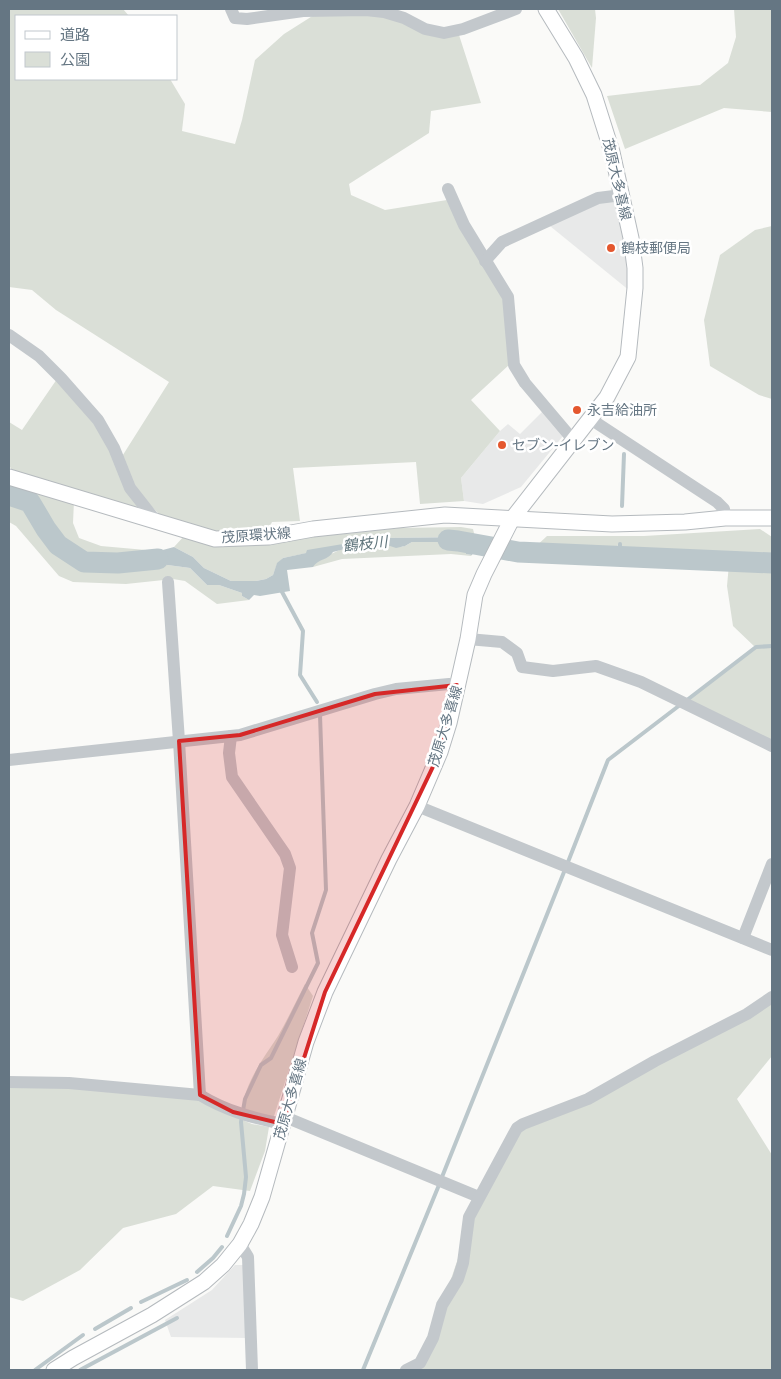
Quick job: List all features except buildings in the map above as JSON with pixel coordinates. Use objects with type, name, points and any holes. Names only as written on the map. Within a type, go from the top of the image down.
[{"type":"main road","name":"茂原大多喜線","points":[[54,1370],[152,1315],[204,1282],[224,1265],[240,1244],[262,1198],[306,1042],[325,992],[416,806],[440,752],[449,723],[468,638],[475,595],[509,526],[574,441],[589,418],[607,397],[628,357],[636,288],[635,268],[631,238],[612,152],[594,96],[576,58],[546,9]]},
{"type":"main road","name":"茂原環状線","points":[[9,477],[215,539],[269,537],[313,529],[445,515],[509,526],[772,518]]},
{"type":"street","points":[[231,9],[235,18],[303,11],[366,10],[384,12],[404,18],[425,29],[444,33],[463,29],[516,9]]},
{"type":"street","points":[[448,189],[464,225],[508,297],[514,365],[525,383],[574,441]]},
{"type":"street","points":[[485,261],[502,242],[598,198],[622,195]]},
{"type":"street","points":[[9,334],[39,356],[98,420],[114,448],[130,488],[156,521]]},
{"type":"street","points":[[589,418],[718,502],[724,510],[725,518]]},
{"type":"street","points":[[168,582],[180,741],[200,1095]]},
{"type":"street","points":[[468,638],[502,642],[511,646],[517,653],[522,667],[553,671],[596,666],[641,682],[772,746]]},
{"type":"street","points":[[9,760],[240,735],[396,689],[449,684],[457,685]]},
{"type":"street","points":[[231,736],[229,753],[232,777],[288,861],[289,875],[282,936],[292,967]]},
{"type":"street","points":[[416,806],[772,950]]},
{"type":"street","points":[[743,938],[772,864]]},
{"type":"street","points":[[406,1370],[420,1363],[433,1338],[442,1305],[458,1279],[463,1263],[469,1217],[517,1128],[588,1099],[655,1061],[747,1014],[772,997]]},
{"type":"street","points":[[9,1082],[69,1083],[200,1095],[216,1105],[233,1112],[258,1119],[284,1120],[479,1197]]},
{"type":"street","points":[[240,1244],[248,1257],[252,1370]]},
{"type":"highlighted area","points":[[457,685],[440,752],[325,992],[283,1124],[233,1112],[200,1095],[179,741],[240,735],[375,694]]},
{"type":"shaded area","points":[[616,200],[631,270],[630,291],[550,226],[594,203]]},
{"type":"shaded area","points":[[545,409],[563,436],[521,487],[483,504],[464,501],[461,478],[500,431],[508,424],[520,434]]},
{"type":"shaded area","points":[[235,1265],[244,1265],[248,1338],[171,1337],[165,1320],[212,1290]]},
{"type":"green space","points":[[9,9],[123,9],[128,15],[15,15],[15,80],[171,80],[185,104],[182,131],[235,144],[255,60],[284,34],[314,15],[382,15],[459,35],[481,103],[431,111],[429,133],[349,184],[351,195],[385,210],[447,200],[504,298],[510,364],[471,400],[500,431],[461,478],[464,501],[420,504],[416,462],[293,468],[300,521],[272,522],[267,532],[254,534],[212,531],[159,514],[138,493],[121,458],[169,382],[56,310],[32,290],[9,287]]},
{"type":"green space","points":[[558,9],[595,9],[592,68]]},
{"type":"green space","points":[[734,9],[772,9],[772,112],[724,108],[625,149],[607,96],[700,85],[728,63],[736,37]]},
{"type":"green space","points":[[772,226],[772,399],[759,395],[710,366],[704,320],[720,255],[755,230]]},
{"type":"green space","points":[[57,379],[96,425],[141,511],[15,476],[9,465],[9,422],[22,430]]},
{"type":"green space","points":[[9,481],[74,501],[73,523],[79,538],[101,546],[157,551],[130,559],[131,564],[160,564],[190,568],[207,585],[219,585],[242,593],[242,596],[249,600],[217,604],[185,581],[173,579],[126,584],[73,582],[59,576],[16,526],[9,522]]},
{"type":"green space","points":[[461,527],[473,529],[475,537],[379,538],[283,558],[277,564],[273,575],[256,581],[231,581],[204,568],[193,557],[174,547],[185,535],[304,536],[398,528]]},
{"type":"green space","points":[[760,529],[772,537],[772,555],[770,558],[684,553],[681,555],[621,553],[621,544],[618,544],[617,552],[532,550],[547,536],[644,536]]},
{"type":"green space","points":[[412,542],[450,542],[460,544],[466,550],[466,554],[472,555],[451,554],[342,559],[313,567],[314,563],[351,546],[372,544],[402,547]]},
{"type":"green space","points":[[729,564],[772,567],[772,742],[687,700],[755,647],[733,626],[727,586]]},
{"type":"green space","points":[[305,984],[313,996],[274,1116],[268,1117],[242,1112],[250,1081],[282,1030]]},
{"type":"green space","points":[[772,1001],[772,1056],[737,1099],[772,1155],[772,1370],[412,1370],[422,1365],[473,1214],[520,1129]]},
{"type":"green space","points":[[9,1086],[63,1086],[195,1097],[218,1110],[252,1124],[269,1127],[265,1151],[250,1191],[213,1186],[176,1214],[123,1228],[80,1270],[23,1301],[9,1297]]},
{"type":"water","points":[[475,537],[476,547],[472,555],[466,554],[466,550],[460,544],[450,542],[412,542],[396,548],[387,545],[360,545],[333,552],[329,557],[317,562],[313,567],[287,570],[290,591],[260,596],[254,595],[249,600],[242,596],[242,593],[219,585],[207,585],[190,568],[160,564],[131,564],[129,559],[174,547],[193,557],[204,568],[231,581],[256,581],[273,575],[277,563],[283,558],[306,553],[307,550],[379,538]]},
{"type":"waterway","points":[[622,506],[624,454]]},
{"type":"waterway","name":"鶴枝川","points":[[9,495],[30,502],[58,545],[84,562],[118,563],[158,559]]},
{"type":"waterway","name":"鶴枝川","points":[[448,540],[518,552],[772,563]]},
{"type":"waterway","points":[[620,544],[620,557]]},
{"type":"waterway","points":[[281,590],[303,631],[300,675],[317,702]]},
{"type":"waterway","points":[[687,700],[756,647],[772,646]]},
{"type":"waterway","points":[[568,862],[608,760],[680,705]]},
{"type":"waterway","points":[[227,1236],[241,1206],[244,1194],[246,1177],[241,1122],[245,1099],[261,1065],[271,1058],[318,963],[312,933],[326,890],[320,715]]},
{"type":"waterway","points":[[442,1177],[564,872]]},
{"type":"waterway","points":[[363,1370],[439,1185]]},
{"type":"waterway","points":[[197,1272],[222,1247]]},
{"type":"waterway","points":[[141,1302],[187,1280]]},
{"type":"waterway","points":[[95,1329],[131,1308]]},
{"type":"waterway","points":[[80,1370],[177,1318]]},
{"type":"waterway","points":[[35,1370],[83,1335]]},
{"type":"place","name":"鶴枝郵便局","points":[[611,248]]},
{"type":"place","name":"永吉給油所","points":[[577,410]]},
{"type":"place","name":"セブン-イレブン","points":[[502,445]]}]
